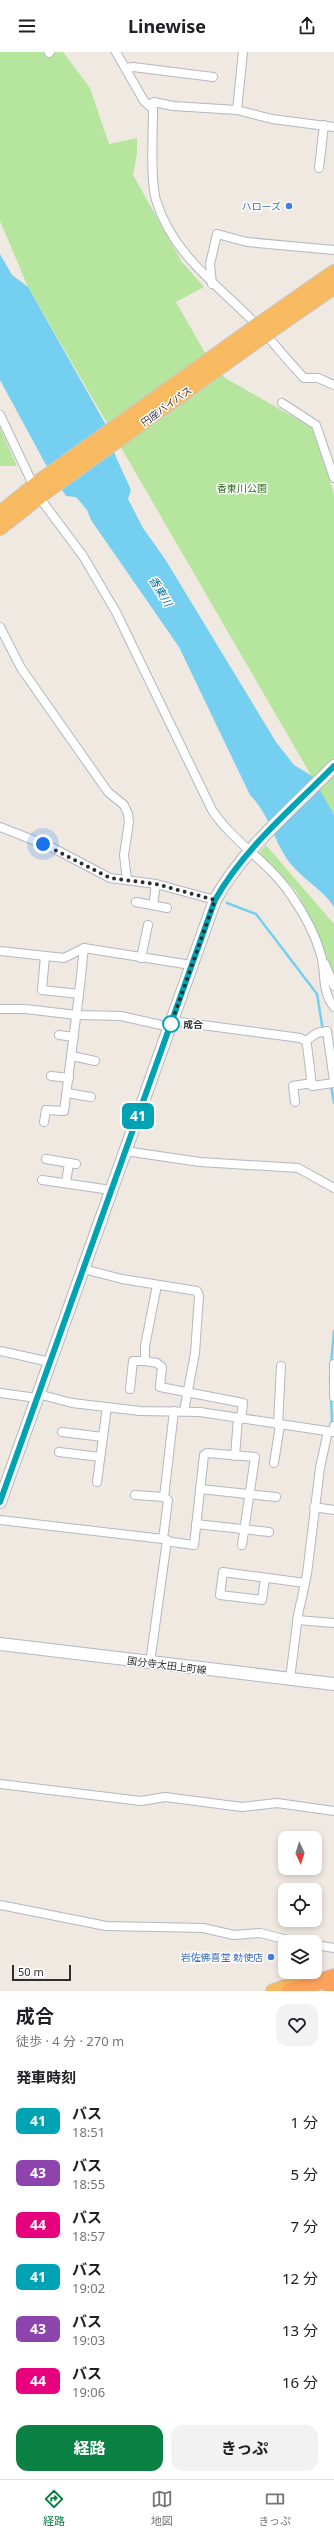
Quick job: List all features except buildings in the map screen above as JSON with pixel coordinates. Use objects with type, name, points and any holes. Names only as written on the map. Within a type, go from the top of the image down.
[{"type":"highway","name":"円座バイパス","points":[[0,513],[40,489],[269,325],[334,272]]},
{"type":"highway","name":"円座バイパス","points":[[269,325],[334,287]]},
{"type":"highway","name":"円座バイパス","points":[[0,528],[40,489]]},
{"type":"highway","points":[[273,1991],[334,1971]]},
{"type":"highway","points":[[290,1991],[334,1977]]},
{"type":"main road","points":[[0,1502],[215,900],[229,876],[253,848],[334,766]]},
{"type":"main road","name":"国分寺太田上町線","points":[[0,1644],[334,1684]]},
{"type":"street","points":[[116,52],[153,109],[152,152],[156,199],[169,230],[212,284],[267,336],[304,378],[318,378],[334,385]]},
{"type":"street","points":[[237,110],[243,52]]},
{"type":"street","points":[[125,68],[133,67],[213,77]]},
{"type":"street","points":[[149,105],[154,102],[173,106],[237,110],[272,119],[334,127]]},
{"type":"street","points":[[319,168],[324,125]]},
{"type":"street","points":[[212,284],[210,264],[217,234],[247,242],[334,250]]},
{"type":"street","points":[[282,404],[316,425],[334,478]]},
{"type":"street","points":[[0,415],[40,489],[83,556],[116,612],[212,810],[220,823],[253,848],[290,894],[308,924],[334,986]]},
{"type":"street","points":[[0,627],[21,668],[108,792],[126,810],[129,822],[124,855],[127,880]]},
{"type":"street","points":[[0,827],[50,847],[110,878],[156,884],[215,900]]},
{"type":"street","points":[[153,906],[156,884]]},
{"type":"street","points":[[136,902],[167,908]]},
{"type":"street","points":[[142,958],[148,925]]},
{"type":"street","points":[[0,951],[69,957],[84,948],[191,965]]},
{"type":"street","points":[[44,1122],[46,1110],[64,1111],[72,1056],[84,948]]},
{"type":"street","points":[[321,955],[327,995],[334,1007]]},
{"type":"street","points":[[45,956],[42,990],[79,994]]},
{"type":"street","points":[[0,1009],[25,1009],[77,1015],[121,1016],[171,1024],[287,1035],[306,1041],[324,1032],[332,1083],[312,1086],[306,1041]]},
{"type":"street","points":[[59,1035],[74,1037]]},
{"type":"street","points":[[72,1056],[94,1060]]},
{"type":"street","points":[[51,1076],[69,1078]]},
{"type":"street","points":[[295,1102],[293,1086],[312,1083]]},
{"type":"street","points":[[67,1093],[91,1097]]},
{"type":"street","points":[[125,1151],[200,1162],[298,1168],[334,1188]]},
{"type":"street","points":[[46,1159],[73,1163],[66,1183]]},
{"type":"street","points":[[42,1180],[111,1190]]},
{"type":"street","points":[[83,1269],[122,1279],[197,1291],[199,1296],[195,1353],[184,1411]]},
{"type":"street","points":[[145,1361],[145,1346],[157,1285]]},
{"type":"street","points":[[0,1352],[50,1362]]},
{"type":"street","points":[[130,1390],[133,1361],[145,1361],[157,1363],[162,1367],[160,1387],[243,1403],[235,1456]]},
{"type":"street","points":[[334,1364],[334,1397]]},
{"type":"street","points":[[274,1463],[279,1425],[281,1366]]},
{"type":"street","points":[[0,1393],[38,1396],[72,1403],[140,1411],[184,1411],[240,1418],[279,1425],[331,1428],[314,1506],[305,1583],[298,1620],[290,1679]]},
{"type":"street","points":[[97,1482],[107,1407]]},
{"type":"street","points":[[164,1497],[174,1411]]},
{"type":"street","points":[[62,1432],[103,1437]]},
{"type":"street","points":[[59,1452],[100,1457]]},
{"type":"street","points":[[0,1520],[165,1540],[194,1545],[204,1455],[207,1453],[255,1457],[242,1545]]},
{"type":"street","points":[[200,1489],[276,1497]]},
{"type":"street","points":[[135,1495],[164,1497],[168,1500],[165,1540],[150,1663]]},
{"type":"street","points":[[314,1506],[334,1510]]},
{"type":"street","points":[[196,1524],[270,1532]]},
{"type":"street","points":[[265,1578],[262,1600],[220,1595],[223,1572],[305,1583]]},
{"type":"street","points":[[298,1620],[334,1623]]},
{"type":"street","points":[[0,1784],[141,1801],[165,1797],[242,1806],[277,1803],[334,1811]]},
{"type":"street","points":[[0,1905],[106,1926],[203,1928],[234,1935],[260,1933],[278,1938]]},
{"type":"street","points":[[322,1946],[334,1948]]},
{"type":"green space","name":"香東川公園","points":[[0,52],[63,52],[90,88],[109,144],[137,138],[137,154],[133,175],[182,262],[204,287],[176,302],[204,351],[225,378],[313,428],[334,494],[334,815],[28,287],[0,221]]},
{"type":"green space","points":[[0,428],[17,466],[0,466]]},
{"type":"green space","points":[[266,845],[334,924],[334,977],[313,924],[296,891],[259,853]]},
{"type":"water","name":"香東川","points":[[0,254],[12,275],[28,287],[106,425],[116,457],[131,490],[128,499],[143,528],[165,559],[276,742],[294,765],[312,776],[334,815],[334,907],[324,894],[287,859],[267,818],[250,795],[179,647],[91,520],[87,510],[76,497],[66,496],[45,463],[0,380]]},
{"type":"waterway","points":[[227,903],[256,914],[317,994],[323,1031]]},
{"type":"waterway","points":[[331,1085],[334,1103]]},
{"type":"waterway","points":[[331,1364],[334,1331]]},
{"type":"waterway","points":[[330,1377],[332,1419],[330,1427]]},
{"type":"bus line","name":"41","points":[[0,1502],[215,900],[229,876],[255,846],[334,766]]},
{"type":"place","name":"ハローズ","points":[[289,206]]},
{"type":"place","name":"成合","points":[[171,1024]]},
{"type":"place","name":"岩佐佛喜堂 勅使店","points":[[271,1957]]},
{"type":"route","points":[[43,844],[110,878],[156,884],[215,900],[170,1027],[171,1024]]}]
